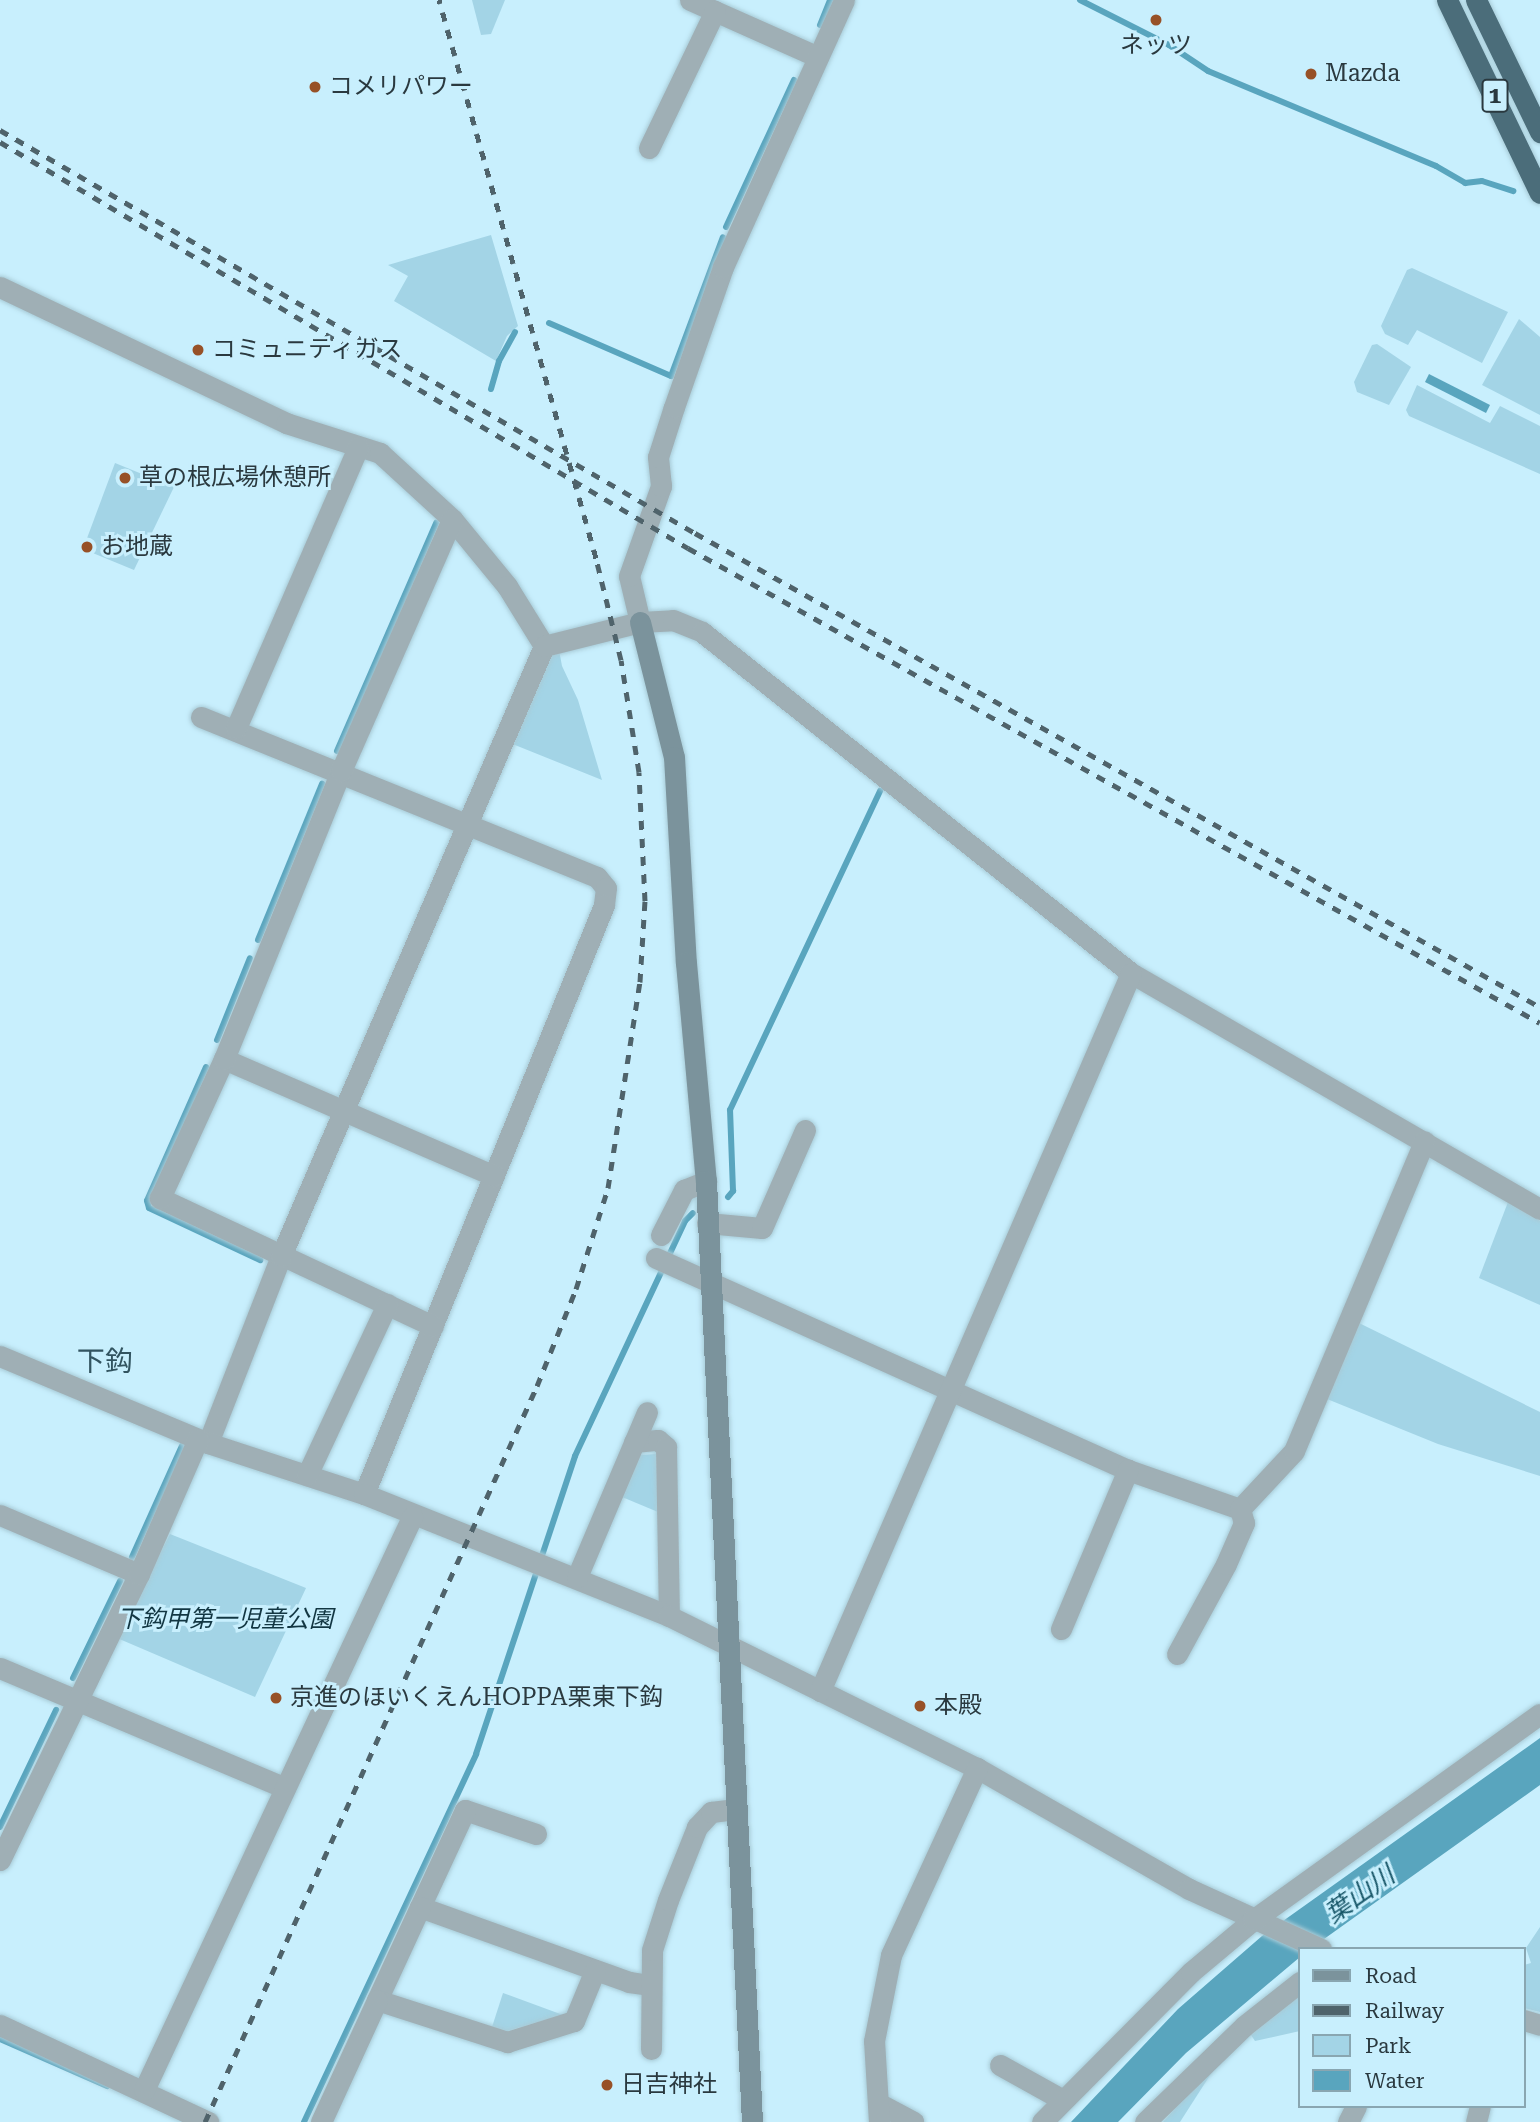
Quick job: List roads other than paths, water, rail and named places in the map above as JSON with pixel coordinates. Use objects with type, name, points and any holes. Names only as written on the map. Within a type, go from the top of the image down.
[{"type":"highway","name":"1","points":[[1447,0],[1540,192]]},
{"type":"highway","name":"1","points":[[1476,0],[1540,132]]},
{"type":"street","points":[[690,0],[818,57]]},
{"type":"street","points":[[752,2122],[706,1181],[686,963],[674,757],[629,576],[661,486],[658,457],[723,267],[844,0]]},
{"type":"street","points":[[649,148],[715,10]]},
{"type":"street","points":[[0,287],[279,420],[380,453],[452,519],[507,586],[544,646]]},
{"type":"street","points":[[236,728],[358,447]]},
{"type":"street","points":[[433,1326],[160,1198],[224,1059],[341,771],[452,519]]},
{"type":"street","points":[[544,646],[640,622],[673,620],[702,632],[1131,974],[1540,1209]]},
{"type":"street","points":[[0,1860],[203,1441],[544,646]]},
{"type":"street","points":[[201,717],[236,728],[597,877],[606,888],[604,905],[364,1494]]},
{"type":"street","points":[[820,1691],[1131,974]]},
{"type":"street","points":[[224,1059],[495,1176]]},
{"type":"street","points":[[707,1223],[762,1228],[804,1130]]},
{"type":"street","points":[[1240,1510],[1294,1451],[1424,1141]]},
{"type":"street","points":[[661,1236],[684,1189],[706,1181]]},
{"type":"street","points":[[664,1262],[1128,1470],[1240,1510]]},
{"type":"street","points":[[307,1475],[387,1304]]},
{"type":"street","points":[[0,1356],[203,1441],[364,1494],[412,1517],[577,1577],[669,1616],[977,1768],[1105,1844],[1257,1921],[1316,1947]]},
{"type":"street","points":[[577,1577],[647,1412]]},
{"type":"street","points":[[634,1442],[658,1440],[666,1447],[669,1616]]},
{"type":"street","points":[[1061,1629],[1128,1470]]},
{"type":"street","points":[[1177,1654],[1244,1524],[1240,1510]]},
{"type":"street","points":[[0,1515],[139,1574]]},
{"type":"street","points":[[144,2090],[412,1517]]},
{"type":"street","points":[[0,1668],[285,1788]]},
{"type":"street","points":[[1042,2122],[1061,2099],[1191,1972],[1540,1714]]},
{"type":"street","points":[[913,2122],[878,2112],[874,2041],[891,1955],[977,1768]]},
{"type":"street","points":[[651,2049],[652,1950],[697,1826],[711,1812],[736,1809]]},
{"type":"street","points":[[321,2122],[465,1810],[536,1834]]},
{"type":"street","points":[[420,1908],[595,1970],[650,1984]]},
{"type":"street","points":[[377,2000],[507,2042],[574,2021],[595,1970]]},
{"type":"street","points":[[1145,2122],[1244,2026],[1298,1984]]},
{"type":"street","points":[[0,2025],[208,2122]]},
{"type":"street","points":[[1000,2065],[1061,2099]]},
{"type":"water","points":[[1429,374],[1490,405],[1486,413],[1425,382]]},
{"type":"water","name":"葉山川","points":[[1540,1738],[1540,1785],[1313,1947],[1298,1947],[1298,1959],[1186,2053],[1118,2122],[1071,2122],[1178,2009],[1262,1936]]},
{"type":"waterway","points":[[820,25],[830,0]]},
{"type":"waterway","points":[[1080,0],[1169,45],[1208,71],[1436,166],[1465,183],[1482,181],[1513,191]]},
{"type":"waterway","points":[[726,227],[794,80]]},
{"type":"waterway","points":[[549,323],[671,376],[723,237]]},
{"type":"waterway","points":[[491,389],[499,361],[515,332]]},
{"type":"waterway","points":[[337,751],[436,523]]},
{"type":"waterway","points":[[258,940],[322,784]]},
{"type":"waterway","points":[[728,1197],[733,1191],[730,1110],[880,791]]},
{"type":"waterway","points":[[217,1040],[250,958]]},
{"type":"waterway","points":[[206,1067],[147,1201],[149,1208],[260,1260]]},
{"type":"waterway","points":[[304,2122],[476,1754],[575,1456],[685,1221],[693,1213]]},
{"type":"waterway","points":[[132,1557],[182,1446]]},
{"type":"waterway","points":[[73,1678],[120,1581]]},
{"type":"waterway","points":[[0,1827],[56,1710]]},
{"type":"waterway","points":[[0,2039],[107,2086]]},
{"type":"railway","points":[[205,2122],[537,1386],[576,1289],[608,1188],[640,982],[645,901],[639,772],[621,660],[596,558],[439,0]]},
{"type":"railway","points":[[0,130],[695,533],[1540,1007]]},
{"type":"railway","points":[[0,142],[688,548],[1540,1023]]},
{"type":"place","name":"ネッツ","points":[[1156,20]]},
{"type":"place","name":"Mazda","points":[[1311,74]]},
{"type":"place","name":"コメリパワー","points":[[315,87]]},
{"type":"place","name":"コミュニティガス","points":[[198,350]]},
{"type":"place","name":"草の根広場休憩所","points":[[125,478]]},
{"type":"place","name":"お地蔵","points":[[87,547]]},
{"type":"place","name":"京進のほいくえんHOPPA栗東下鈎","points":[[276,1698]]},
{"type":"place","name":"本殿","points":[[920,1706]]},
{"type":"place","name":"日吉神社","points":[[607,2085]]},
{"type":"district","name":"下鈎","points":[[105,1362]]},
{"type":"park label","name":"下鈎甲第一児童公園","points":[[225,1620]]}]
